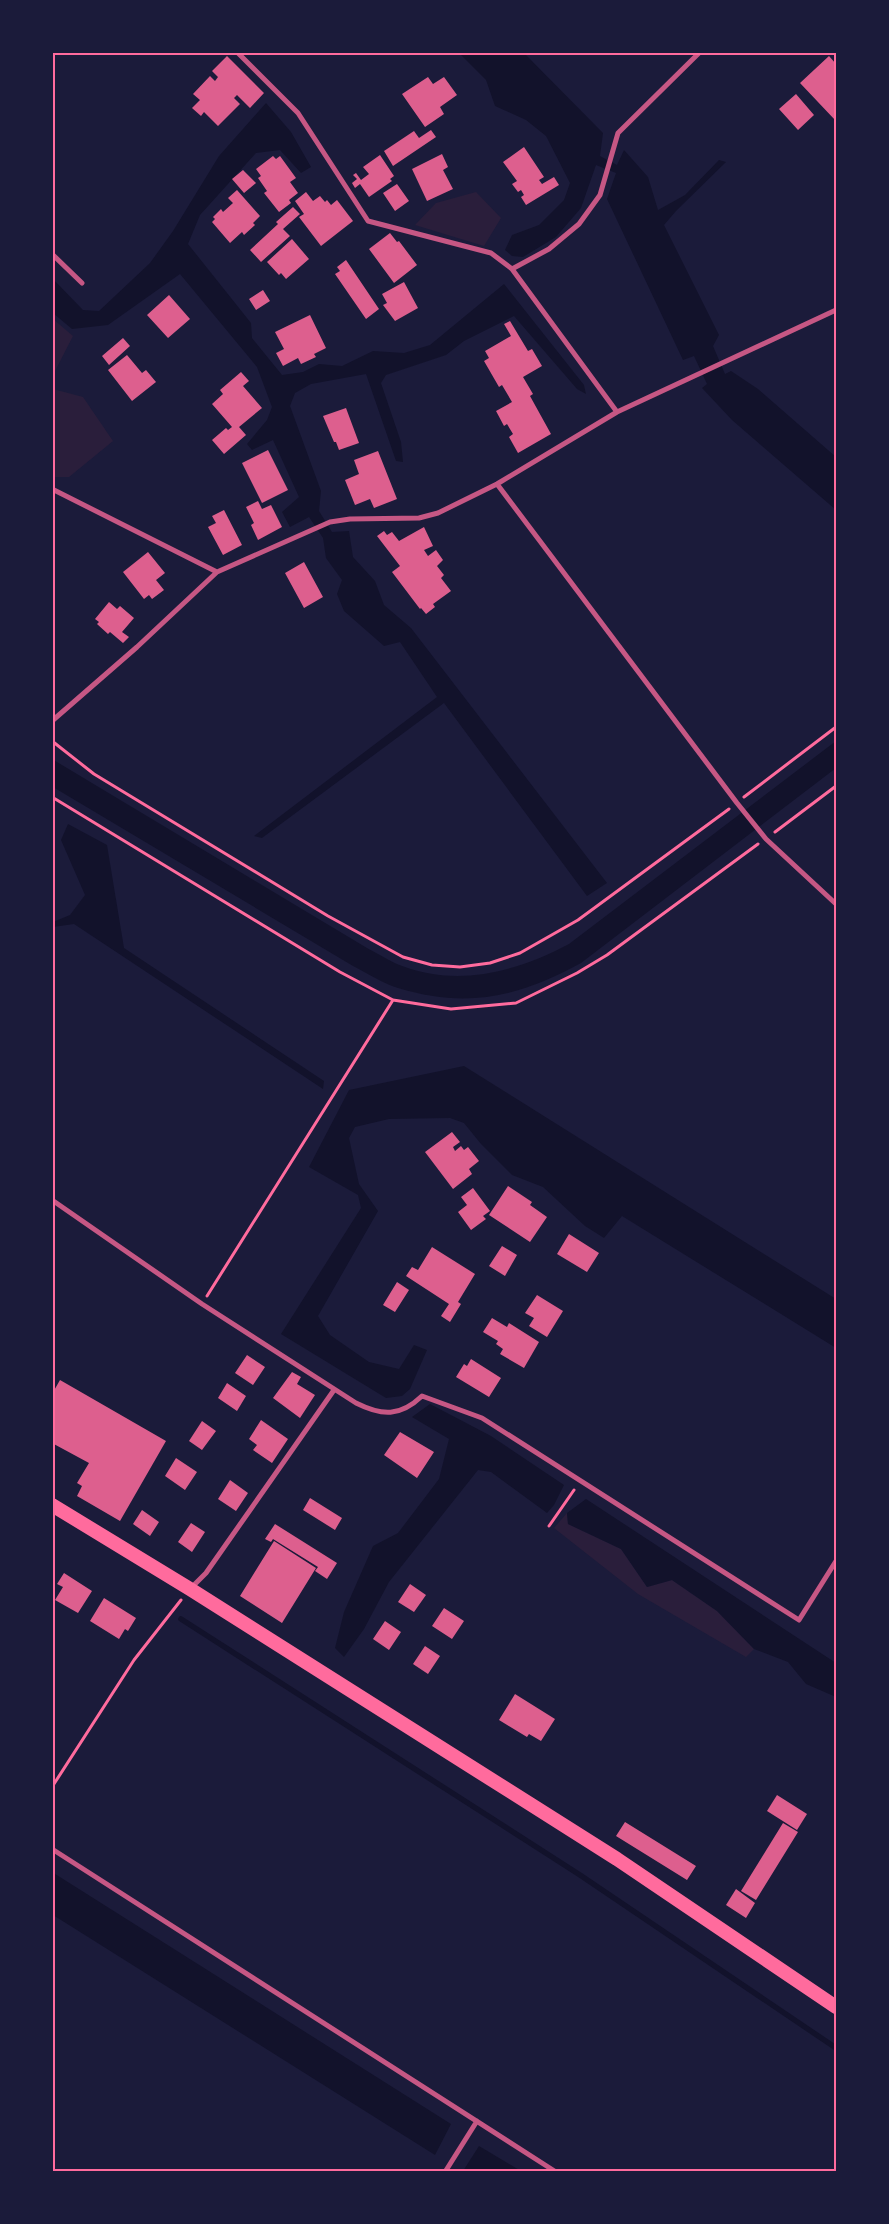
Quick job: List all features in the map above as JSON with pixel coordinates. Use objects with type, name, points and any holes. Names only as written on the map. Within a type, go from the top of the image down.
[{"type":"highway","points":[[52,1505],[190,1589],[617,1860],[836,2007]]},
{"type":"street","points":[[237,52],[298,113],[368,221],[491,253],[512,268],[617,412]]},
{"type":"street","points":[[512,268],[549,249],[579,224],[600,196],[618,134],[700,52]]},
{"type":"street","points":[[52,254],[82,283]]},
{"type":"street","points":[[52,721],[137,647],[217,572],[330,522],[350,519],[418,518],[438,513],[497,484],[617,412],[836,310]]},
{"type":"street","points":[[497,484],[766,839],[836,904]]},
{"type":"street","points":[[52,489],[217,572]]},
{"type":"street","points":[[52,1200],[202,1304],[334,1390],[369,1409],[393,1413],[406,1410],[422,1396],[482,1418],[799,1620],[836,1561]]},
{"type":"street","points":[[190,1589],[206,1573],[334,1390]]},
{"type":"street","points":[[52,1849],[556,2172]]},
{"type":"street","points":[[445,2172],[477,2121]]},
{"type":"path","points":[[52,741],[94,774],[370,940],[403,957],[432,964],[460,967],[490,963],[512,956],[578,920],[737,803],[836,727]]},
{"type":"path","points":[[52,797],[340,972],[393,1000],[451,1009],[516,1003],[577,973],[607,955],[836,786]]},
{"type":"path","points":[[202,1304],[393,1000]]},
{"type":"path","points":[[549,1526],[581,1481]]},
{"type":"path","points":[[52,1787],[134,1660],[190,1589]]},
{"type":"shaded area","points":[[459,53],[524,53],[603,133],[600,156],[617,165],[624,150],[648,177],[658,210],[685,195],[719,160],[726,162],[664,225],[719,335],[713,346],[725,374],[731,371],[758,389],[836,457],[836,510],[732,420],[702,388],[707,384],[694,356],[683,360],[607,199],[616,173],[596,165],[581,208],[556,237],[523,257],[512,256],[505,250],[512,235],[539,225],[564,200],[570,183],[546,136],[526,120],[495,106],[486,80]]},
{"type":"shaded area","points":[[266,103],[291,132],[311,167],[301,173],[280,150],[256,153],[200,215],[188,244],[251,323],[252,338],[282,375],[303,372],[319,364],[342,366],[373,351],[404,353],[430,345],[504,284],[584,385],[586,394],[577,389],[514,316],[464,341],[446,355],[386,375],[381,383],[401,442],[403,462],[396,461],[366,374],[311,384],[295,393],[290,406],[321,491],[319,511],[332,532],[349,531],[353,557],[375,581],[384,605],[411,628],[607,883],[587,896],[444,703],[262,838],[254,836],[437,697],[400,642],[384,646],[344,611],[337,594],[342,580],[326,558],[323,538],[309,517],[290,527],[282,512],[299,497],[273,440],[252,450],[247,444],[267,420],[272,407],[257,367],[180,274],[108,325],[72,329],[53,313],[52,278],[83,310],[99,311],[150,263],[173,231],[219,156]]},
{"type":"shaded area","points":[[476,192],[501,218],[484,246],[415,225],[436,203]]},
{"type":"shaded area","points":[[53,319],[73,336],[53,375]]},
{"type":"shaded area","points":[[53,389],[83,397],[113,441],[69,477],[53,477]]},
{"type":"shaded area","points":[[836,741],[836,768],[581,963],[558,975],[514,991],[470,998],[447,998],[423,994],[380,981],[53,787],[52,759],[390,961],[426,973],[468,976],[489,973],[530,962],[569,944]]},
{"type":"shaded area","points":[[68,824],[107,845],[124,948],[324,1081],[323,1089],[74,924],[53,927],[53,922],[70,915],[85,895],[61,840]]},
{"type":"shaded area","points":[[464,1066],[836,1299],[836,1348],[622,1216],[604,1238],[585,1226],[543,1187],[512,1175],[481,1144],[464,1123],[450,1118],[389,1119],[355,1127],[349,1138],[359,1184],[378,1211],[318,1316],[330,1335],[369,1362],[399,1369],[414,1345],[427,1350],[410,1389],[402,1396],[386,1398],[281,1334],[361,1208],[358,1195],[309,1167],[349,1090]]},
{"type":"shaded area","points":[[430,1404],[491,1436],[564,1485],[554,1505],[547,1513],[491,1472],[478,1470],[389,1582],[364,1629],[344,1657],[335,1648],[344,1612],[373,1546],[398,1533],[439,1479],[449,1439],[412,1417]]},
{"type":"shaded area","points":[[586,1499],[836,1663],[836,1697],[806,1684],[788,1662],[754,1649],[717,1611],[672,1580],[647,1587],[621,1549],[568,1524],[567,1513]]},
{"type":"shaded area","points":[[567,1513],[568,1524],[621,1549],[647,1587],[672,1580],[717,1611],[754,1649],[746,1657],[638,1594],[554,1528]]},
{"type":"shaded area","points":[[52,1872],[451,2124],[435,2155],[53,1915]]},
{"type":"shaded area","points":[[479,2146],[521,2171],[463,2171]]},
{"type":"building","points":[[227,56],[264,93],[250,108],[237,95],[234,98],[240,104],[218,126],[204,112],[201,116],[192,108],[200,100],[193,94],[210,76],[215,81],[218,77],[212,71]]},
{"type":"building","points":[[829,56],[836,64],[835,120],[800,83]]},
{"type":"building","points":[[428,77],[433,84],[444,77],[457,95],[440,107],[444,114],[425,127],[402,94]]},
{"type":"building","points":[[796,94],[814,115],[798,130],[779,109]]},
{"type":"building","points":[[431,130],[436,137],[393,166],[384,151],[414,131],[419,138]]},
{"type":"building","points":[[524,147],[544,177],[539,180],[542,184],[554,177],[559,185],[526,205],[521,197],[524,195],[521,190],[518,192],[512,184],[517,181],[503,162]]},
{"type":"building","points":[[442,154],[448,167],[443,170],[453,189],[427,201],[412,169]]},
{"type":"building","points":[[380,155],[394,176],[390,179],[392,181],[369,197],[360,184],[355,188],[352,183],[357,179],[353,175],[356,173],[361,180],[369,174],[363,167]]},
{"type":"building","points":[[273,156],[276,159],[280,156],[296,178],[290,182],[298,193],[289,200],[291,203],[279,212],[264,193],[267,191],[258,178],[261,176],[256,169]]},
{"type":"building","points":[[243,170],[256,183],[244,193],[232,179]]},
{"type":"building","points":[[397,184],[409,201],[395,211],[383,193]]},
{"type":"building","points":[[237,190],[260,216],[253,223],[255,225],[244,235],[242,232],[230,243],[212,222],[215,219],[213,217],[221,209],[223,212],[233,203],[228,198]]},
{"type":"building","points":[[306,192],[313,201],[320,196],[331,205],[337,200],[353,221],[321,246],[299,217],[304,214],[295,201]]},
{"type":"building","points":[[293,207],[300,214],[283,229],[290,236],[261,262],[250,250]]},
{"type":"building","points":[[390,233],[397,242],[399,241],[417,265],[394,283],[369,249]]},
{"type":"building","points":[[292,239],[309,259],[286,279],[281,273],[279,275],[267,262]]},
{"type":"building","points":[[346,260],[379,309],[366,319],[335,274],[340,271],[337,267]]},
{"type":"building","points":[[404,282],[418,308],[395,321],[383,305],[387,303],[382,294]]},
{"type":"building","points":[[263,290],[270,301],[256,310],[249,299]]},
{"type":"building","points":[[169,295],[190,319],[168,338],[147,315]]},
{"type":"building","points":[[310,315],[326,348],[314,354],[316,357],[301,364],[298,358],[283,366],[276,353],[284,349],[275,332]]},
{"type":"building","points":[[510,321],[528,351],[532,349],[542,366],[523,377],[533,394],[530,396],[551,434],[518,453],[509,437],[513,434],[507,424],[504,426],[496,411],[512,402],[502,385],[499,387],[484,361],[489,358],[485,351],[511,336],[504,324]]},
{"type":"building","points":[[123,338],[130,346],[109,365],[102,356]]},
{"type":"building","points":[[127,355],[142,373],[146,370],[156,382],[132,401],[108,370]]},
{"type":"building","points":[[241,372],[249,381],[243,386],[262,408],[239,427],[246,435],[224,454],[212,440],[226,428],[228,430],[232,427],[212,404],[223,394],[220,390]]},
{"type":"building","points":[[346,408],[359,443],[339,450],[323,416]]},
{"type":"building","points":[[268,450],[288,490],[262,503],[242,463]]},
{"type":"building","points":[[378,451],[397,499],[374,508],[370,499],[355,505],[345,480],[359,474],[354,460]]},
{"type":"building","points":[[258,501],[262,509],[271,505],[282,527],[258,540],[251,525],[254,523],[246,507]]},
{"type":"building","points":[[224,510],[242,545],[223,555],[208,527],[216,523],[212,516]]},
{"type":"building","points":[[424,527],[433,546],[424,550],[428,556],[436,550],[443,560],[437,566],[444,575],[441,578],[451,591],[433,604],[435,607],[426,614],[420,609],[392,572],[400,566],[377,536],[384,531],[387,535],[392,532],[399,541]]},
{"type":"building","points":[[148,552],[165,573],[156,580],[164,590],[152,599],[149,595],[144,599],[123,572]]},
{"type":"building","points":[[304,562],[323,597],[304,608],[285,573]]},
{"type":"building","points":[[109,602],[117,609],[120,606],[134,618],[122,632],[129,637],[123,643],[110,632],[108,634],[97,624],[99,622],[95,619]]},
{"type":"building","points":[[452,1132],[460,1142],[453,1147],[455,1151],[461,1146],[464,1150],[468,1147],[479,1161],[469,1169],[472,1174],[453,1189],[425,1152]]},
{"type":"building","points":[[508,1186],[532,1202],[530,1205],[547,1217],[530,1242],[489,1215]]},
{"type":"building","points":[[473,1188],[490,1211],[483,1216],[486,1219],[471,1230],[458,1212],[467,1205],[461,1197]]},
{"type":"building","points":[[569,1234],[599,1253],[587,1272],[557,1254]]},
{"type":"building","points":[[502,1246],[517,1255],[505,1276],[489,1266]]},
{"type":"building","points":[[432,1247],[475,1274],[458,1302],[461,1304],[450,1322],[441,1316],[449,1304],[406,1276],[412,1267],[418,1270]]},
{"type":"building","points":[[397,1282],[409,1290],[395,1312],[383,1305]]},
{"type":"building","points":[[537,1295],[563,1311],[547,1337],[529,1326],[534,1318],[525,1313]]},
{"type":"building","points":[[492,1318],[507,1327],[509,1323],[539,1342],[524,1368],[500,1354],[503,1349],[496,1344],[498,1341],[483,1332]]},
{"type":"building","points":[[247,1355],[265,1367],[253,1385],[235,1373]]},
{"type":"building","points":[[471,1359],[501,1378],[489,1397],[456,1377],[464,1364],[467,1366]]},
{"type":"building","points":[[292,1372],[301,1377],[297,1384],[315,1395],[300,1418],[273,1398]]},
{"type":"building","points":[[60,1380],[166,1441],[120,1521],[77,1496],[82,1486],[77,1483],[89,1463],[52,1443],[52,1394]]},
{"type":"building","points":[[227,1383],[246,1396],[237,1411],[218,1398]]},
{"type":"building","points":[[261,1420],[288,1439],[272,1463],[253,1450],[257,1445],[249,1439]]},
{"type":"building","points":[[202,1421],[216,1431],[202,1450],[189,1441]]},
{"type":"building","points":[[400,1432],[434,1452],[417,1478],[384,1455]]},
{"type":"building","points":[[176,1458],[197,1472],[185,1490],[165,1476]]},
{"type":"building","points":[[230,1480],[248,1493],[236,1511],[218,1499]]},
{"type":"building","points":[[310,1498],[342,1518],[335,1530],[303,1510]]},
{"type":"building","points":[[142,1510],[159,1522],[150,1536],[133,1524]]},
{"type":"building","points":[[191,1523],[205,1532],[192,1552],[178,1542]]},
{"type":"building","points":[[275,1524],[337,1563],[327,1579],[315,1571],[318,1567],[273,1539],[271,1542],[265,1539]]},
{"type":"building","points":[[274,1541],[316,1568],[282,1623],[240,1596]]},
{"type":"building","points":[[64,1573],[92,1591],[78,1613],[55,1600],[63,1587],[57,1584]]},
{"type":"building","points":[[410,1584],[426,1595],[414,1612],[398,1602]]},
{"type":"building","points":[[104,1598],[136,1618],[128,1631],[125,1629],[119,1639],[90,1621]]},
{"type":"building","points":[[444,1608],[464,1621],[452,1639],[432,1626]]},
{"type":"building","points":[[385,1621],[401,1632],[389,1650],[373,1639]]},
{"type":"building","points":[[425,1646],[440,1656],[428,1674],[413,1664]]},
{"type":"building","points":[[515,1694],[555,1719],[541,1741],[529,1734],[527,1737],[499,1720]]},
{"type":"building","points":[[777,1795],[807,1814],[797,1830],[767,1811]]},
{"type":"building","points":[[625,1822],[696,1866],[687,1880],[616,1836]]},
{"type":"building","points":[[783,1823],[798,1832],[756,1900],[741,1891]]},
{"type":"building","points":[[736,1889],[755,1903],[746,1918],[726,1905]]},
{"type":"waterway","points":[[181,1619],[580,1875],[836,2048]]}]
